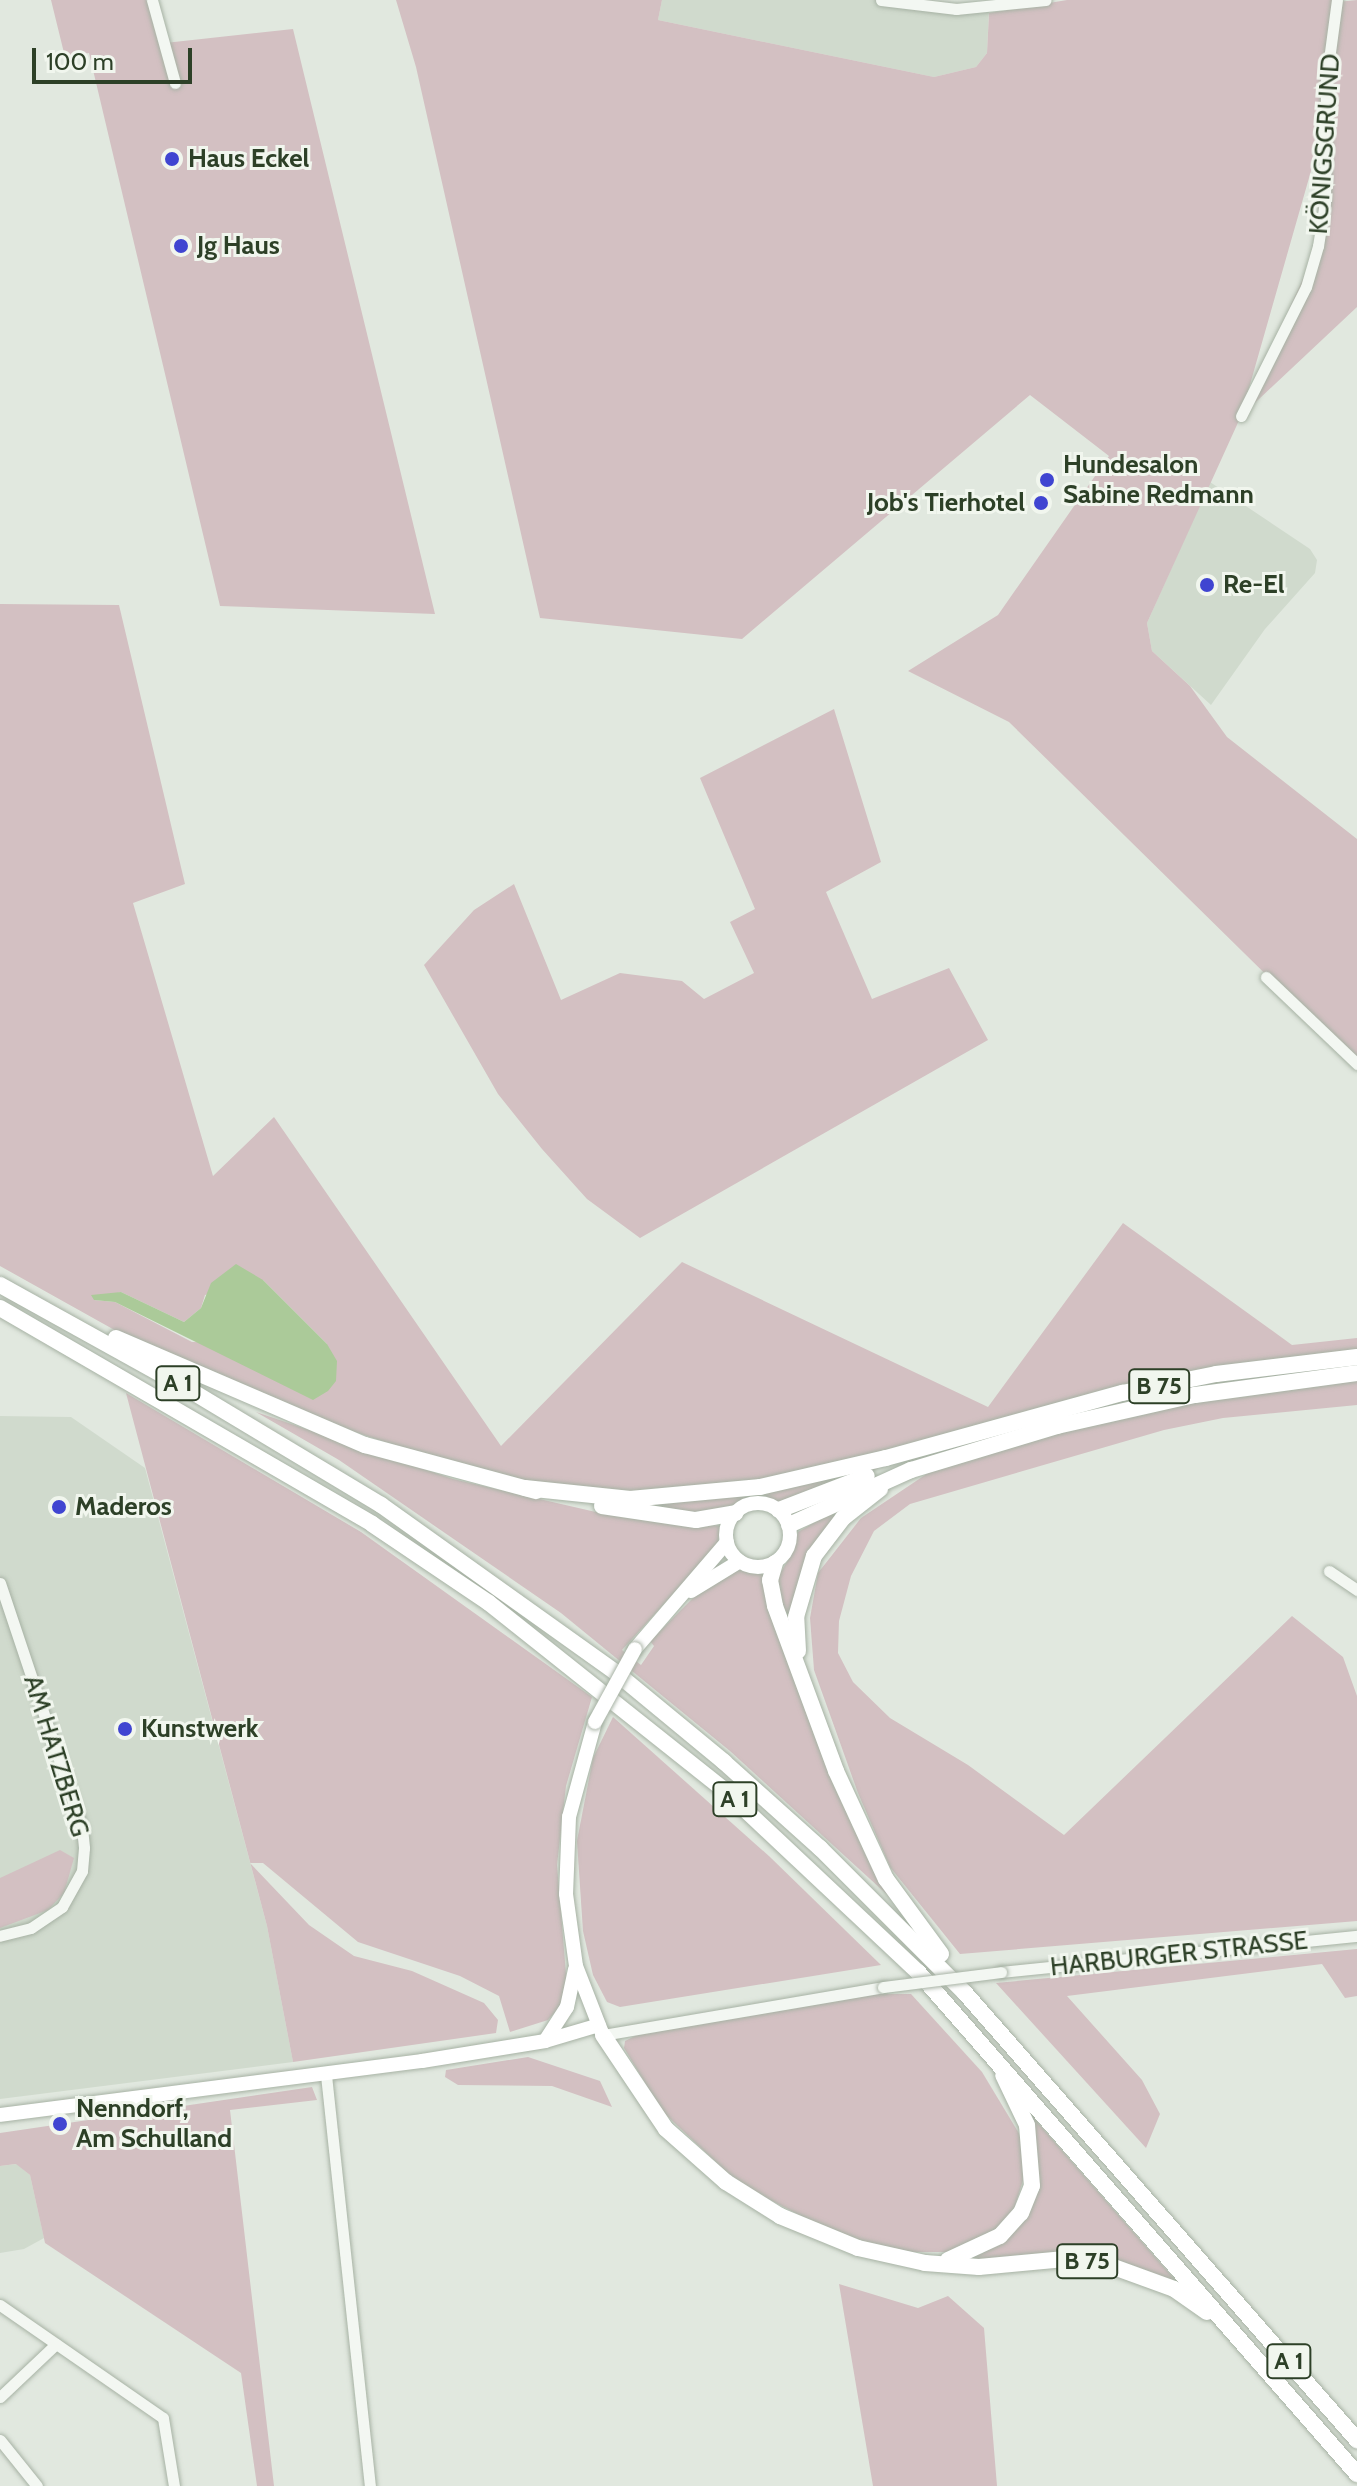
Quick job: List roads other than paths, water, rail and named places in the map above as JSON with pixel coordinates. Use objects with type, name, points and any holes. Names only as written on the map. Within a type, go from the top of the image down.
[{"type":"highway","name":"A 1","points":[[0,1285],[346,1483],[615,1672],[820,1848],[1022,2055],[1357,2440]]},
{"type":"highway","name":"A 1","points":[[0,1308],[288,1472],[489,1603],[639,1718],[789,1847],[994,2055],[1357,2474]]},
{"type":"highway","points":[[54,1315],[350,1440],[525,1488],[654,1516],[709,1519],[735,1513]]},
{"type":"highway","name":"B 75","points":[[779,1510],[965,1437],[1122,1393],[1230,1372],[1357,1357]]},
{"type":"highway","name":"B 75","points":[[789,1525],[873,1485],[985,1447],[1149,1403],[1357,1373]]},
{"type":"highway","points":[[525,1488],[630,1499],[701,1496],[832,1471],[965,1437]]},
{"type":"highway","points":[[811,1705],[796,1617],[807,1570],[821,1544],[878,1490],[985,1447]]},
{"type":"highway","points":[[775,1563],[772,1593],[811,1705],[886,1879],[926,1935],[990,2006],[1022,2055]]},
{"type":"highway","points":[[601,2030],[666,2129],[726,2182],[815,2232],[925,2263],[964,2257],[992,2243],[1011,2226],[1028,2200],[1034,2169],[1027,2125],[994,2055]]},
{"type":"highway","name":"B 75","points":[[925,2263],[979,2267],[1065,2259],[1100,2262],[1174,2289],[1231,2329]]},
{"type":"main road","name":"B 75","points":[[735,1513],[755,1503],[779,1510]]},
{"type":"main road","points":[[727,1542],[740,1561],[757,1567],[775,1563],[789,1544],[789,1525],[779,1510]]},
{"type":"main road","points":[[0,2115],[326,2075],[601,2030],[576,1966],[566,1894],[567,1843],[575,1787],[595,1722],[635,1649],[727,1542],[735,1513]]},
{"type":"main road","points":[[677,1599],[740,1561]]},
{"type":"main road","points":[[545,2041],[567,2007],[576,1966]]},
{"type":"street","points":[[152,0],[175,83]]},
{"type":"street","points":[[881,0],[956,9],[1046,0]]},
{"type":"street","name":"KÖNIGSGRUND","points":[[1241,416],[1306,287],[1318,246],[1325,202],[1326,82],[1337,0]]},
{"type":"street","points":[[1266,977],[1357,1064]]},
{"type":"street","points":[[1329,1571],[1357,1590]]},
{"type":"street","name":"AM HATZBERG","points":[[0,1583],[82,1828],[84,1848],[82,1871],[62,1907],[31,1928],[0,1936]]},
{"type":"street","name":"HARBURGER STRASSE","points":[[601,2030],[1001,1972],[1357,1936]]},
{"type":"street","points":[[326,2075],[370,2486]]},
{"type":"street","points":[[0,2305],[163,2418],[174,2486]]},
{"type":"street","points":[[0,2397],[56,2344]]},
{"type":"street","points":[[0,2440],[37,2486]]},
{"type":"place","name":"Haus Eckel","points":[[172,159]]},
{"type":"place","name":"Jg Haus","points":[[181,246]]},
{"type":"place","name":"Hundesalon Sabine Redmann","points":[[1047,480]]},
{"type":"place","name":"Job's Tierhotel","points":[[1041,503]]},
{"type":"place","name":"Re-El","points":[[1207,585]]},
{"type":"place","name":"Maderos","points":[[59,1507]]},
{"type":"place","name":"Kunstwerk","points":[[125,1729]]},
{"type":"place","name":"Nenndorf, Am Schulland","points":[[60,2124]]}]
